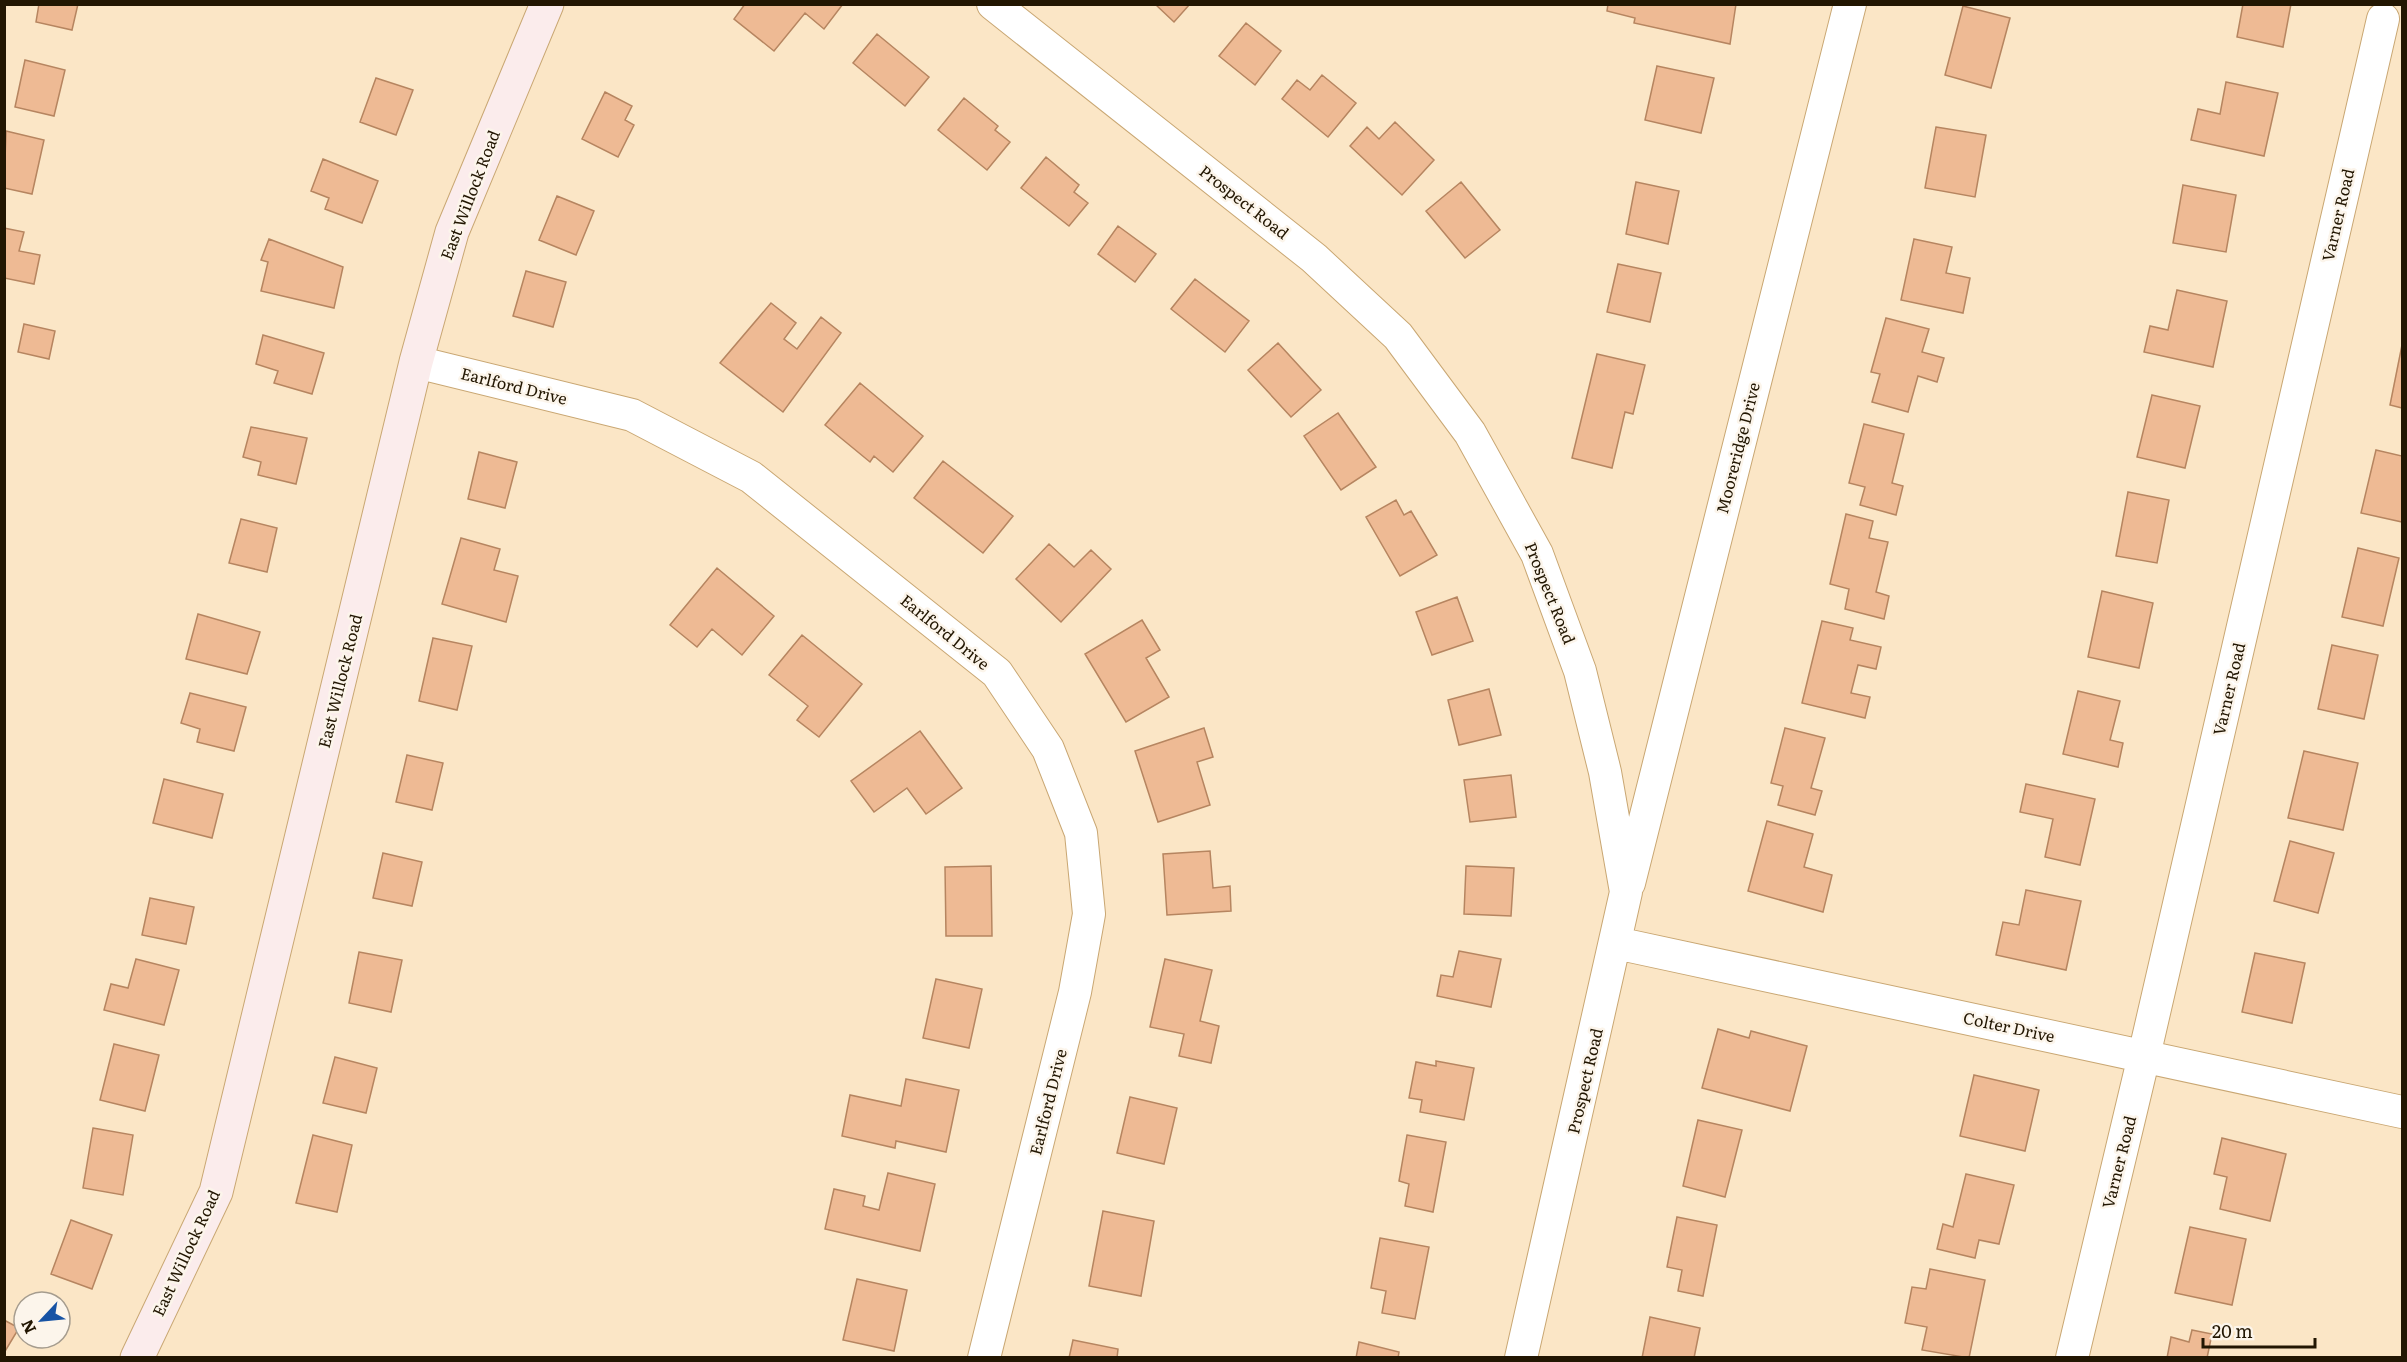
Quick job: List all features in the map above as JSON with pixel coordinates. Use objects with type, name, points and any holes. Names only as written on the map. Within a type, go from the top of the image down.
[{"type":"street","name":"East Willock Road","points":[[138,1358],[216,1192],[416,362],[452,232],[547,4]]},
{"type":"street","name":"Prospect Road","points":[[993,4],[1314,258],[1398,336],[1470,433],[1537,554],[1580,671],[1605,772],[1626,892],[1521,1358]]},
{"type":"street","name":"Mooreridge Drive","points":[[1626,892],[1850,4]]},
{"type":"street","name":"Varner Road","points":[[2072,1358],[2144,1056],[2383,19]]},
{"type":"street","name":"Earlford Drive","points":[[416,362],[632,415],[751,477],[997,673],[1048,749],[1081,833],[1089,914],[1075,992],[984,1358]]},
{"type":"street","name":"Colter Drive","points":[[1616,943],[2403,1112]]},
{"type":"building","points":[[39,4],[78,4],[72,30],[36,22]]},
{"type":"building","points":[[745,4],[843,4],[824,29],[805,13],[774,51],[734,19]]},
{"type":"building","points":[[1155,4],[1190,4],[1174,22]]},
{"type":"building","points":[[1608,4],[1736,4],[1730,44],[1634,23],[1635,18],[1607,11]]},
{"type":"building","points":[[2243,4],[2291,4],[2283,47],[2237,37]]},
{"type":"building","points":[[1963,6],[2010,18],[1991,88],[1945,75]]},
{"type":"building","points":[[1246,23],[1281,51],[1255,85],[1219,56]]},
{"type":"building","points":[[877,34],[929,77],[905,106],[853,63]]},
{"type":"building","points":[[25,60],[65,70],[54,116],[15,107]]},
{"type":"building","points":[[1657,66],[1714,78],[1701,133],[1645,120]]},
{"type":"building","points":[[1322,75],[1356,103],[1328,137],[1282,99],[1297,80],[1310,90]]},
{"type":"building","points":[[376,78],[413,90],[396,135],[360,122]]},
{"type":"building","points":[[2226,82],[2278,93],[2264,156],[2191,140],[2198,109],[2220,114]]},
{"type":"building","points":[[605,92],[632,106],[625,120],[634,125],[618,157],[582,139]]},
{"type":"building","points":[[964,98],[998,126],[995,130],[1010,142],[987,170],[938,130]]},
{"type":"building","points":[[1395,122],[1434,160],[1402,195],[1350,146],[1367,127],[1379,139]]},
{"type":"building","points":[[1936,127],[1986,135],[1975,197],[1925,188]]},
{"type":"building","points":[[6,131],[44,140],[32,194],[4,188]]},
{"type":"building","points":[[1046,157],[1079,185],[1074,192],[1088,203],[1069,226],[1021,188]]},
{"type":"building","points":[[323,159],[378,181],[362,223],[325,209],[329,198],[311,191]]},
{"type":"building","points":[[1461,182],[1500,230],[1465,258],[1426,211]]},
{"type":"building","points":[[1636,182],[1679,191],[1668,244],[1626,234]]},
{"type":"building","points":[[2183,185],[2236,195],[2226,252],[2173,243]]},
{"type":"building","points":[[557,196],[594,211],[576,255],[539,240]]},
{"type":"building","points":[[1118,226],[1156,254],[1135,282],[1098,254]]},
{"type":"building","points":[[4,228],[24,232],[19,251],[40,255],[34,284],[4,278]]},
{"type":"building","points":[[269,239],[343,267],[334,308],[261,291],[268,262],[261,260]]},
{"type":"building","points":[[1914,239],[1952,247],[1946,273],[1970,278],[1963,313],[1901,300]]},
{"type":"building","points":[[1618,264],[1661,273],[1650,322],[1607,312]]},
{"type":"building","points":[[526,271],[566,282],[553,327],[513,316]]},
{"type":"building","points":[[1195,279],[1249,321],[1225,352],[1171,309]]},
{"type":"building","points":[[2177,290],[2227,301],[2213,367],[2144,352],[2150,326],[2168,330]]},
{"type":"building","points":[[771,303],[796,323],[784,339],[797,349],[821,317],[841,333],[783,412],[720,363]]},
{"type":"building","points":[[1886,318],[1929,329],[1922,352],[1944,358],[1937,382],[1918,376],[1908,412],[1872,402],[1880,374],[1871,372]]},
{"type":"building","points":[[24,324],[55,331],[49,359],[18,352]]},
{"type":"building","points":[[263,335],[324,353],[312,394],[274,383],[278,371],[256,364]]},
{"type":"building","points":[[1278,343],[1321,390],[1291,417],[1248,370]]},
{"type":"building","points":[[2402,345],[2402,408],[2390,405]]},
{"type":"building","points":[[1597,354],[1645,365],[1633,414],[1625,412],[1612,468],[1572,458]]},
{"type":"building","points":[[860,383],[923,436],[893,472],[874,456],[870,462],[825,425]]},
{"type":"building","points":[[2152,395],[2200,406],[2185,468],[2137,457]]},
{"type":"building","points":[[1338,413],[1376,467],[1341,490],[1304,436]]},
{"type":"building","points":[[1864,424],[1904,434],[1892,483],[1903,486],[1896,515],[1860,505],[1865,487],[1849,483]]},
{"type":"building","points":[[251,427],[307,438],[296,484],[258,475],[261,462],[243,457]]},
{"type":"building","points":[[2376,450],[2402,456],[2402,522],[2361,513]]},
{"type":"building","points":[[479,452],[517,462],[505,508],[468,499]]},
{"type":"building","points":[[943,461],[1013,516],[983,553],[914,498]]},
{"type":"building","points":[[2128,492],[2169,500],[2157,563],[2116,556]]},
{"type":"building","points":[[1396,500],[1404,515],[1411,511],[1437,555],[1400,576],[1366,517]]},
{"type":"building","points":[[1846,514],[1873,521],[1869,538],[1888,542],[1876,592],[1889,596],[1884,619],[1845,609],[1849,589],[1830,584]]},
{"type":"building","points":[[241,519],[277,528],[267,572],[229,563]]},
{"type":"building","points":[[461,538],[500,549],[494,570],[518,576],[506,622],[442,604]]},
{"type":"building","points":[[1049,544],[1074,567],[1091,550],[1111,569],[1061,622],[1016,579]]},
{"type":"building","points":[[2358,548],[2399,558],[2383,626],[2342,617]]},
{"type":"building","points":[[717,568],[774,616],[742,655],[712,629],[697,647],[670,625]]},
{"type":"building","points":[[2102,591],[2153,603],[2139,668],[2088,657]]},
{"type":"building","points":[[1457,597],[1473,641],[1432,655],[1416,612]]},
{"type":"building","points":[[198,614],[260,632],[247,674],[186,659]]},
{"type":"building","points":[[1142,620],[1160,650],[1146,658],[1169,697],[1126,722],[1085,654]]},
{"type":"building","points":[[1822,621],[1853,628],[1850,640],[1881,647],[1876,669],[1858,665],[1851,693],[1870,697],[1865,718],[1802,703]]},
{"type":"building","points":[[802,635],[862,684],[819,737],[797,720],[808,706],[769,675]]},
{"type":"building","points":[[433,638],[472,646],[457,710],[419,701]]},
{"type":"building","points":[[2332,645],[2378,655],[2364,719],[2318,709]]},
{"type":"building","points":[[1489,689],[1501,735],[1459,745],[1448,700]]},
{"type":"building","points":[[2078,691],[2120,701],[2110,740],[2123,743],[2118,767],[2063,754]]},
{"type":"building","points":[[190,693],[246,707],[234,751],[197,742],[200,729],[181,723]]},
{"type":"building","points":[[1204,728],[1213,757],[1197,762],[1210,805],[1158,822],[1135,751]]},
{"type":"building","points":[[1785,728],[1825,738],[1811,788],[1822,791],[1815,815],[1778,805],[1783,786],[1771,783]]},
{"type":"building","points":[[920,731],[962,788],[926,814],[907,788],[874,812],[851,781]]},
{"type":"building","points":[[2304,751],[2358,763],[2343,830],[2288,818]]},
{"type":"building","points":[[407,755],[443,763],[432,810],[396,802]]},
{"type":"building","points":[[1511,775],[1516,817],[1470,822],[1464,780]]},
{"type":"building","points":[[164,779],[223,794],[212,838],[153,823]]},
{"type":"building","points":[[2026,784],[2095,799],[2080,865],[2045,857],[2053,819],[2020,812]]},
{"type":"building","points":[[1767,821],[1813,834],[1804,867],[1832,875],[1823,912],[1748,891]]},
{"type":"building","points":[[2290,841],[2334,853],[2318,913],[2274,901]]},
{"type":"building","points":[[1210,851],[1213,888],[1230,886],[1231,911],[1167,915],[1163,854]]},
{"type":"building","points":[[383,853],[422,862],[412,906],[373,898]]},
{"type":"building","points":[[991,866],[992,936],[946,936],[945,867]]},
{"type":"building","points":[[1466,866],[1514,868],[1511,916],[1464,914]]},
{"type":"building","points":[[2026,890],[2081,901],[2066,970],[1996,955],[2003,922],[2019,925]]},
{"type":"building","points":[[150,898],[194,907],[186,944],[142,935]]},
{"type":"building","points":[[1459,951],[1501,959],[1491,1007],[1437,996],[1441,975],[1453,977]]},
{"type":"building","points":[[359,952],[402,960],[391,1012],[349,1003]]},
{"type":"building","points":[[2255,953],[2305,963],[2292,1023],[2242,1012]]},
{"type":"building","points":[[136,959],[179,970],[164,1025],[104,1010],[111,984],[128,988]]},
{"type":"building","points":[[1165,959],[1212,970],[1200,1021],[1219,1026],[1211,1063],[1179,1056],[1184,1034],[1150,1027]]},
{"type":"building","points":[[936,979],[982,989],[969,1048],[923,1038]]},
{"type":"building","points":[[1718,1029],[1749,1038],[1751,1031],[1807,1046],[1790,1111],[1702,1088]]},
{"type":"building","points":[[114,1044],[159,1055],[145,1111],[100,1100]]},
{"type":"building","points":[[335,1057],[377,1068],[366,1113],[323,1103]]},
{"type":"building","points":[[1436,1061],[1474,1068],[1464,1120],[1420,1112],[1422,1100],[1409,1098],[1416,1062],[1436,1066]]},
{"type":"building","points":[[1974,1075],[2039,1090],[2025,1151],[1960,1136]]},
{"type":"building","points":[[906,1079],[959,1090],[946,1152],[896,1141],[895,1148],[842,1136],[850,1095],[901,1106]]},
{"type":"building","points":[[1130,1097],[1177,1108],[1164,1164],[1117,1153]]},
{"type":"building","points":[[1698,1120],[1742,1130],[1725,1197],[1683,1186]]},
{"type":"building","points":[[93,1128],[133,1135],[123,1195],[83,1188]]},
{"type":"building","points":[[313,1135],[352,1145],[337,1212],[296,1203]]},
{"type":"building","points":[[1407,1135],[1446,1142],[1433,1212],[1405,1206],[1409,1184],[1399,1181]]},
{"type":"building","points":[[2222,1138],[2286,1154],[2270,1221],[2220,1209],[2227,1177],[2214,1174]]},
{"type":"building","points":[[888,1173],[935,1184],[920,1251],[825,1229],[834,1189],[865,1196],[863,1206],[879,1210]]},
{"type":"building","points":[[1966,1174],[2014,1185],[1999,1244],[1979,1240],[1975,1258],[1937,1249],[1943,1224],[1953,1227]]},
{"type":"building","points":[[1103,1211],[1154,1221],[1141,1296],[1089,1286]]},
{"type":"building","points":[[1677,1217],[1717,1225],[1703,1296],[1678,1291],[1682,1270],[1667,1267]]},
{"type":"building","points":[[71,1220],[112,1235],[92,1289],[51,1274]]},
{"type":"building","points":[[2190,1227],[2246,1239],[2232,1305],[2175,1293]]},
{"type":"building","points":[[1380,1238],[1429,1247],[1415,1319],[1382,1313],[1386,1291],[1371,1288]]},
{"type":"building","points":[[1930,1269],[1985,1280],[1969,1358],[1922,1350],[1927,1327],[1905,1323],[1912,1287],[1926,1289]]},
{"type":"building","points":[[857,1279],[907,1290],[894,1351],[843,1340]]},
{"type":"building","points":[[1650,1317],[1700,1328],[1694,1358],[1642,1358]]},
{"type":"building","points":[[4,1320],[12,1324],[12,1340],[4,1353]]},
{"type":"building","points":[[2192,1330],[2212,1334],[2207,1358],[2167,1358],[2171,1337],[2189,1342]]},
{"type":"building","points":[[1073,1340],[1118,1349],[1117,1358],[1069,1358]]},
{"type":"building","points":[[1359,1342],[1399,1352],[1398,1358],[1356,1358]]}]
